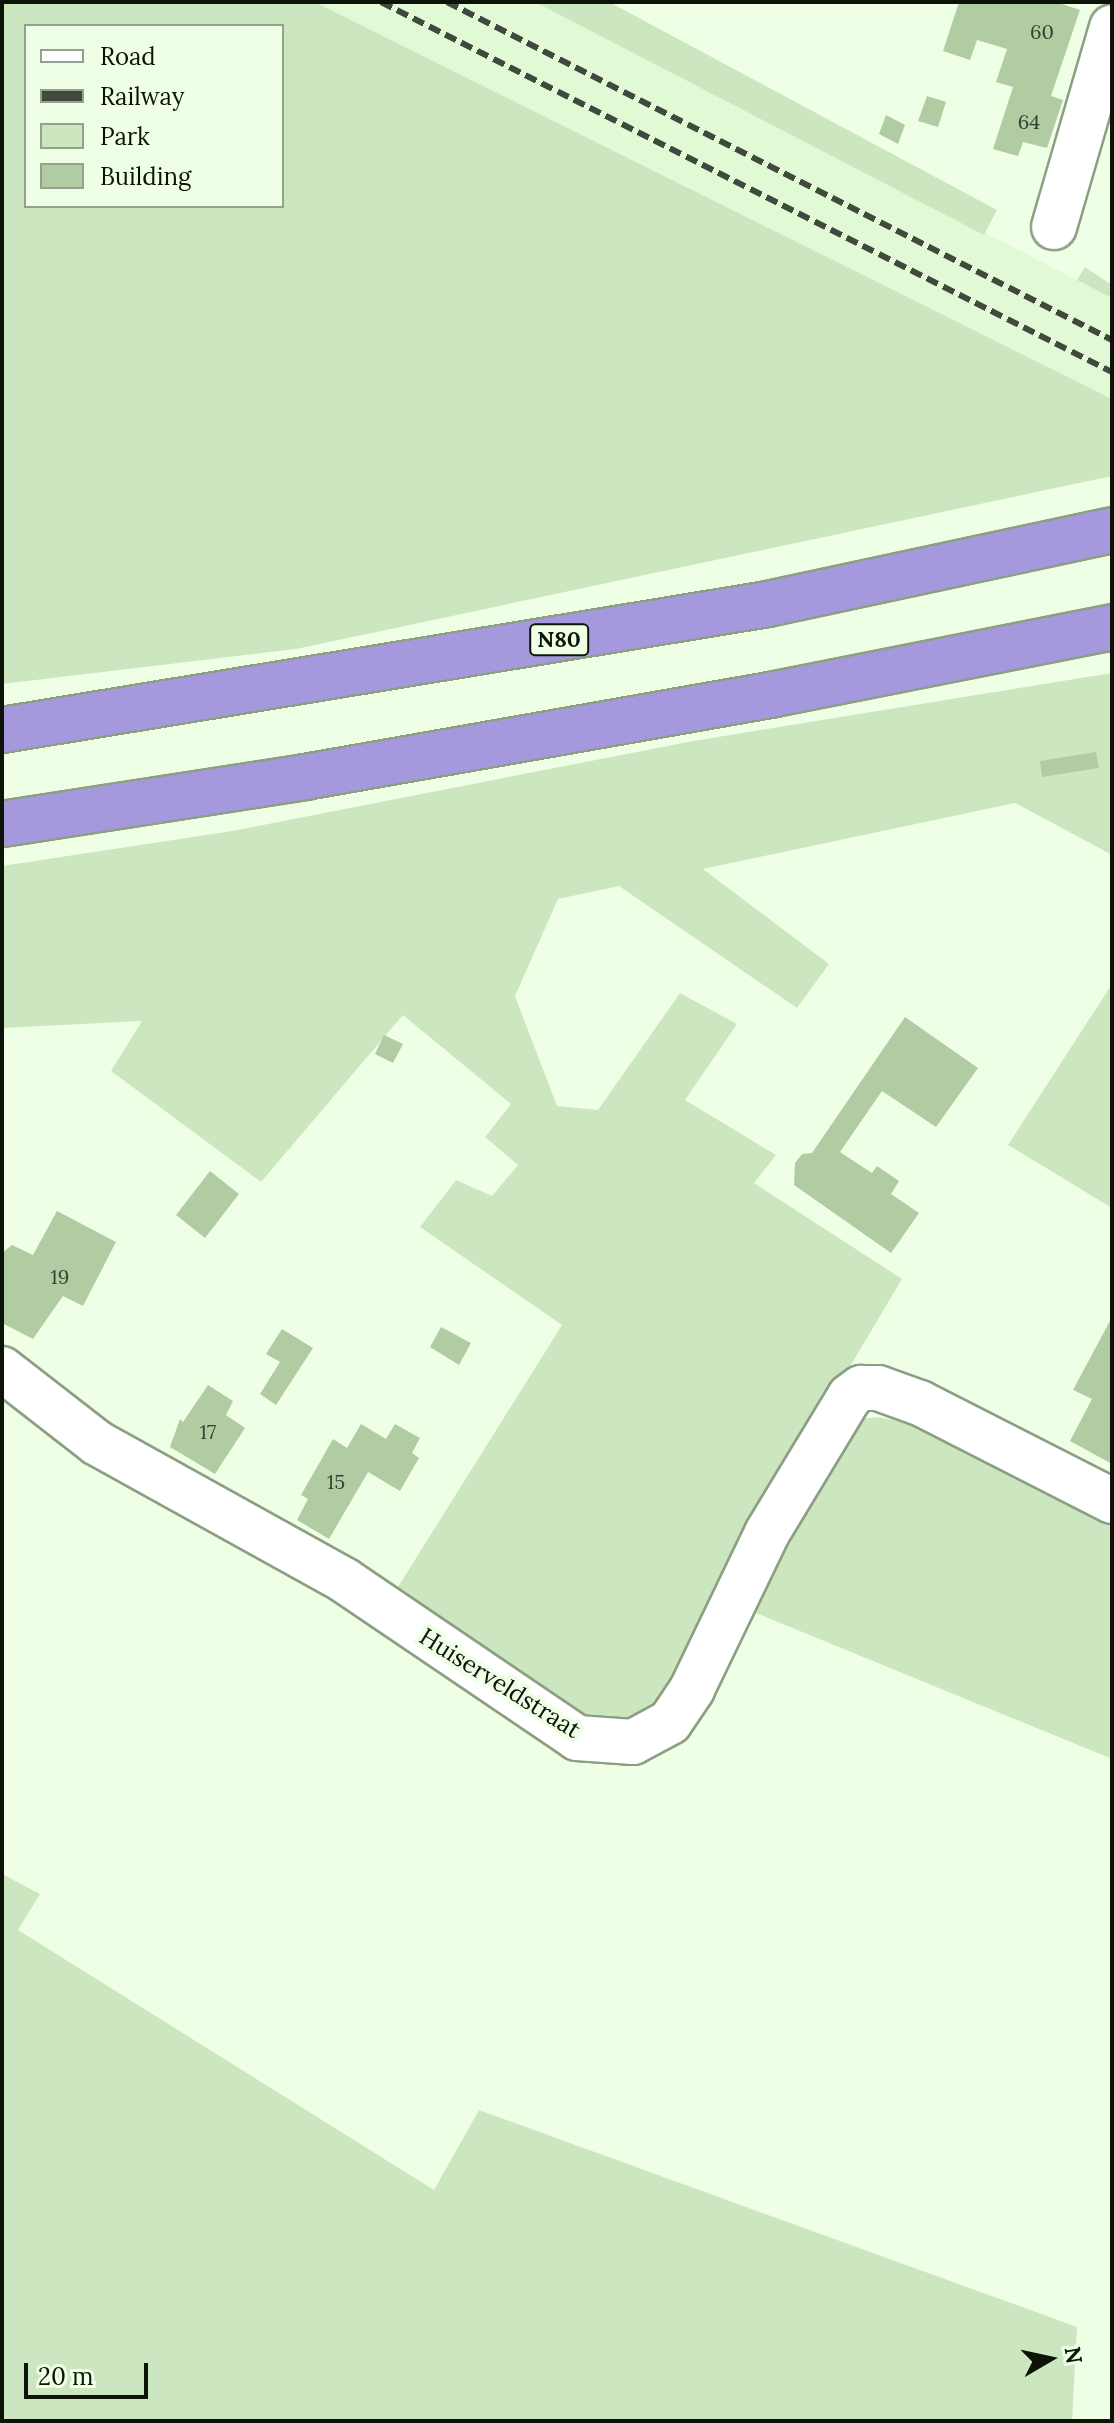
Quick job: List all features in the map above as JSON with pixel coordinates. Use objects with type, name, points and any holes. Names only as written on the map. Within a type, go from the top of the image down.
[{"type":"highway","name":"N80","points":[[2,730],[768,604],[1112,530]]},
{"type":"highway","points":[[2,824],[384,764],[1112,627]]},
{"type":"street","points":[[1054,227],[1112,27]]},
{"type":"street","name":"Huiserveldstraat","points":[[2,1369],[97,1443],[344,1580],[577,1738],[633,1742],[670,1722],[692,1689],[767,1533],[850,1396],[861,1388],[878,1388],[920,1403],[1112,1501]]},
{"type":"shaded area","points":[[315,2],[535,2],[1112,298],[1112,399]]},
{"type":"green space","points":[[2,2],[315,2],[1112,399],[1112,476],[296,649],[2,684]]},
{"type":"green space","points":[[535,2],[609,2],[997,210],[984,235]]},
{"type":"green space","points":[[1085,267],[1112,285],[1112,298],[1077,280]]},
{"type":"green space","points":[[1112,673],[1112,855],[1015,803],[703,869],[829,964],[797,1008],[619,886],[558,899],[515,996],[557,1106],[598,1110],[680,993],[737,1024],[685,1100],[776,1155],[754,1183],[902,1279],[814,1427],[662,1710],[608,1731],[391,1598],[562,1325],[420,1227],[456,1180],[492,1196],[518,1165],[485,1137],[511,1104],[403,1015],[261,1182],[111,1071],[142,1021],[2,1028],[2,866],[232,831],[693,741]]},
{"type":"green space","points":[[1112,984],[1112,1208],[1008,1145]]},
{"type":"green space","points":[[876,1417],[919,1424],[1112,1521],[1112,1759],[744,1608],[850,1421]]},
{"type":"green space","points":[[2,1874],[40,1894],[18,1930],[434,2190],[479,2110],[1077,2327],[1072,2421],[2,2421]]},
{"type":"building","points":[[959,2],[1056,2],[1080,10],[1051,96],[1063,100],[1047,148],[1023,142],[1018,156],[993,149],[1013,87],[996,82],[1007,49],[977,40],[970,60],[943,51]]},
{"type":"building","points":[[927,96],[946,102],[938,127],[918,121]]},
{"type":"building","points":[[886,115],[905,125],[898,144],[879,134]]},
{"type":"building","points":[[1096,752],[1099,768],[1042,777],[1040,761]]},
{"type":"building","points":[[905,1017],[978,1068],[936,1127],[882,1091],[840,1152],[872,1173],[877,1166],[899,1181],[891,1194],[919,1213],[891,1253],[794,1185],[795,1163],[802,1154],[812,1153]]},
{"type":"building","points":[[384,1035],[403,1044],[393,1063],[375,1054]]},
{"type":"building","points":[[210,1171],[239,1194],[205,1238],[176,1215]]},
{"type":"building","points":[[57,1211],[116,1242],[83,1306],[63,1296],[33,1339],[2,1323],[2,1253],[12,1245],[33,1255]]},
{"type":"building","points":[[1112,1317],[1112,1464],[1070,1441],[1092,1399],[1073,1390]]},
{"type":"building","points":[[441,1327],[471,1343],[459,1365],[430,1347]]},
{"type":"building","points":[[282,1329],[313,1348],[276,1405],[260,1394],[280,1362],[266,1354]]},
{"type":"building","points":[[208,1385],[233,1401],[226,1415],[245,1428],[215,1474],[170,1447],[180,1419],[183,1422]]},
{"type":"building","points":[[361,1424],[386,1439],[395,1424],[420,1438],[412,1453],[419,1458],[400,1491],[368,1472],[329,1539],[297,1520],[308,1499],[301,1495],[333,1439],[347,1448]]},
{"type":"railway","points":[[381,2],[1112,372]]},
{"type":"railway","points":[[447,2],[1112,340]]}]
